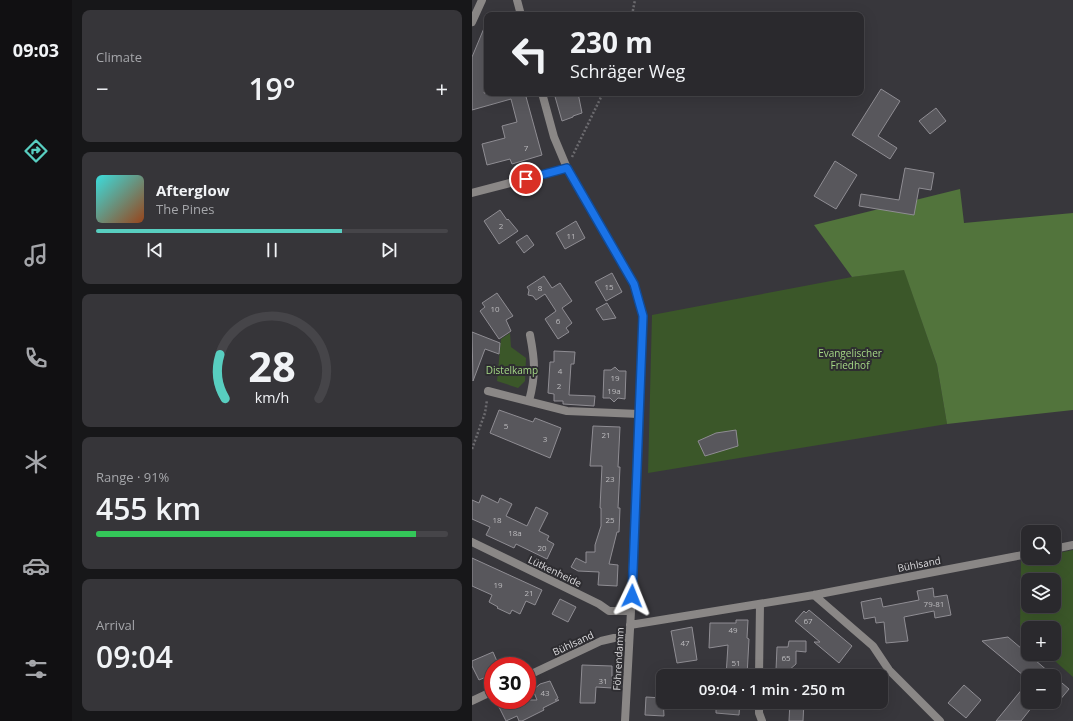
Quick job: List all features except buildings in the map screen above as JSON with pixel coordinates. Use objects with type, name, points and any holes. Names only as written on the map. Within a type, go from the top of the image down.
[{"type":"street","points":[[472,22],[482,0]]},
{"type":"street","points":[[517,0],[520,12]]},
{"type":"street","name":"Föhrendamm","points":[[543,96],[554,137],[567,168],[634,284],[643,316],[625,721]]},
{"type":"street","points":[[472,193],[567,168]]},
{"type":"street","points":[[529,401],[534,381],[535,357],[530,335]]},
{"type":"street","points":[[488,391],[568,412],[639,414]]},
{"type":"street","name":"Lütkenheide","points":[[472,542],[609,610],[631,611]]},
{"type":"street","points":[[1061,548],[1073,545]]},
{"type":"street","name":"Bühlsand","points":[[630,625],[814,595],[1021,555]]},
{"type":"street","points":[[814,595],[873,646],[889,670],[940,721]]},
{"type":"street","points":[[760,604],[760,669]]},
{"type":"street","name":"Bühlsand","points":[[536,672],[601,641],[614,638],[629,638]]},
{"type":"street","points":[[472,701],[484,695]]},
{"type":"street","points":[[759,709],[762,721]]},
{"type":"path","points":[[633,12],[635,0]]},
{"type":"path","points":[[567,168],[602,96]]},
{"type":"path","points":[[472,449],[485,413],[488,391]]},
{"type":"green space","points":[[960,189],[964,223],[1073,213],[1073,410],[947,424],[937,365],[904,270],[852,277],[814,225]]},
{"type":"green space","name":"Evangelischer Friedhof","points":[[904,269],[937,365],[947,424],[648,473],[652,315],[852,277]]},
{"type":"green space","name":"Distelkamp","points":[[510,333],[511,347],[526,358],[525,381],[518,388],[497,381],[501,339]]},
{"type":"green space","points":[[1073,550],[1073,677],[1055,661],[1061,661],[1061,621],[1021,621],[1021,632],[1020,631],[1021,560],[1021,565],[1061,565],[1061,553]]},
{"type":"route","points":[[526,179],[567,168],[634,284],[643,316],[632,596]]}]
